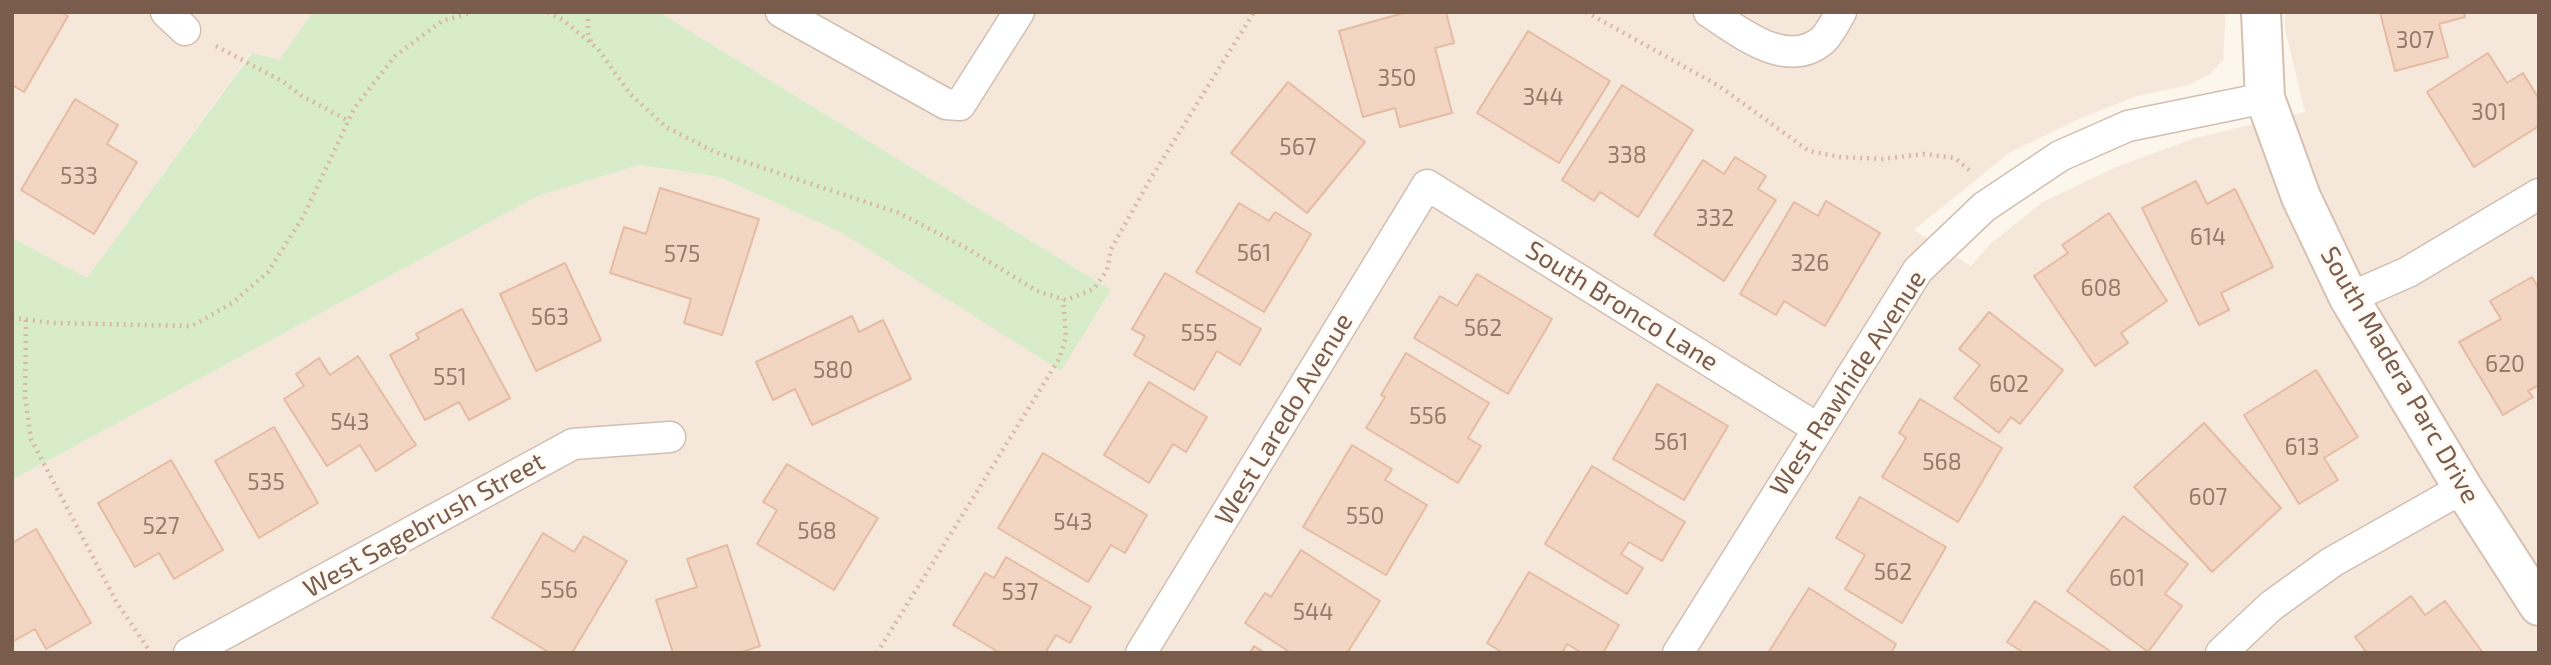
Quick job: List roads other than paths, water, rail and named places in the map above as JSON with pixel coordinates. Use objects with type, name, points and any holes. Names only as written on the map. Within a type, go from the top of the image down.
[{"type":"street","points":[[781,12],[946,104],[960,105],[1019,12]]},
{"type":"street","points":[[1709,12],[1769,49],[1807,51],[1825,39],[1841,12]]},
{"type":"street","name":"South Madera Parc Drive","points":[[2261,12],[2265,98],[2301,197],[2349,298],[2463,488],[2539,606]]},
{"type":"street","name":"West Rawhide Avenue","points":[[1678,653],[1918,270],[1984,207],[2060,156],[2128,126],[2265,98]]},
{"type":"street","name":"South Bronco Lane","points":[[1427,185],[1817,428]]},
{"type":"street","name":"West Laredo Avenue","points":[[1141,653],[1427,185]]},
{"type":"street","points":[[2349,298],[2408,272],[2539,194]]},
{"type":"street","name":"West Sagebrush Street","points":[[189,653],[573,444],[670,437]]},
{"type":"street","points":[[2221,653],[2271,606],[2332,562],[2463,488]]}]
